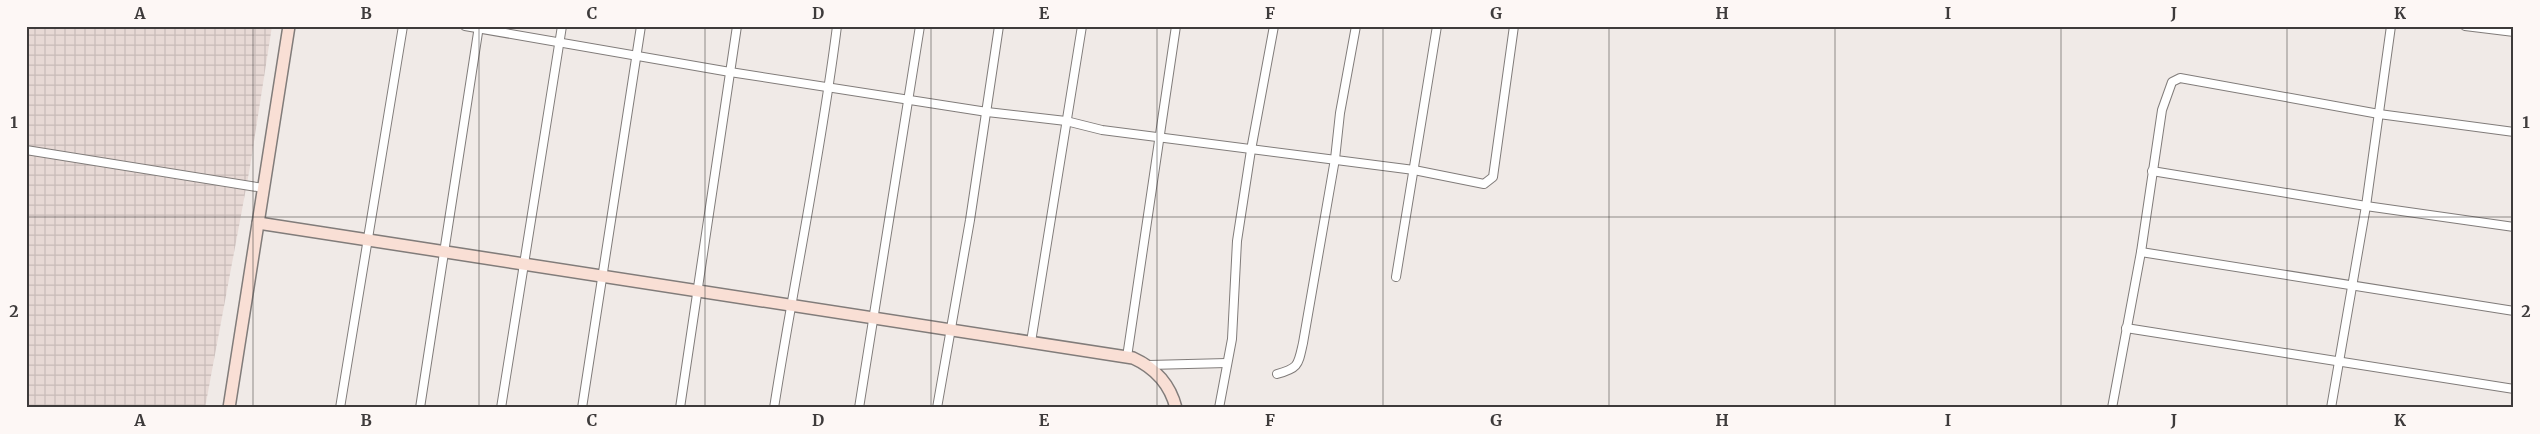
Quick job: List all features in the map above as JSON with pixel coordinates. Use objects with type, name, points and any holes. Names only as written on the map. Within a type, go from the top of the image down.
[{"type":"street","points":[[229,408],[289,26]]},
{"type":"street","points":[[340,408],[403,26]]},
{"type":"street","points":[[465,26],[730,72],[908,98],[987,112],[1066,121],[1102,130],[1414,170],[1484,184],[1493,178],[1514,26]]},
{"type":"street","points":[[501,408],[562,26]]},
{"type":"street","points":[[582,408],[641,26]]},
{"type":"street","points":[[680,408],[737,26]]},
{"type":"street","points":[[774,408],[790,305],[830,86],[837,26]]},
{"type":"street","points":[[858,408],[920,26]]},
{"type":"street","points":[[937,408],[952,330],[999,26]]},
{"type":"street","points":[[1031,342],[1082,26]]},
{"type":"street","points":[[1127,357],[1176,26]]},
{"type":"street","points":[[1219,408],[1232,339],[1237,241],[1251,150],[1274,26]]},
{"type":"street","points":[[1277,374],[1290,370],[1298,364],[1335,159],[1340,113],[1356,26]]},
{"type":"street","points":[[1396,278],[1436,26]]},
{"type":"street","points":[[2331,408],[2366,206],[2390,26]]},
{"type":"street","points":[[2464,26],[2514,32]]},
{"type":"street","points":[[420,408],[479,28]]},
{"type":"street","points":[[2112,408],[2141,252],[2164,103],[2172,82],[2180,78],[2379,114],[2514,132]]},
{"type":"street","points":[[26,150],[264,188]]},
{"type":"street","points":[[2152,171],[2366,206],[2514,226]]},
{"type":"street","points":[[258,223],[1127,357],[1149,365],[1227,363]]},
{"type":"street","points":[[2141,252],[2514,310]]},
{"type":"street","points":[[2126,328],[2514,389]]},
{"type":"street","points":[[1149,365],[1162,378],[1176,408]]},
{"type":"shaded area","points":[[26,26],[272,26],[250,167],[205,408],[26,408]]}]
